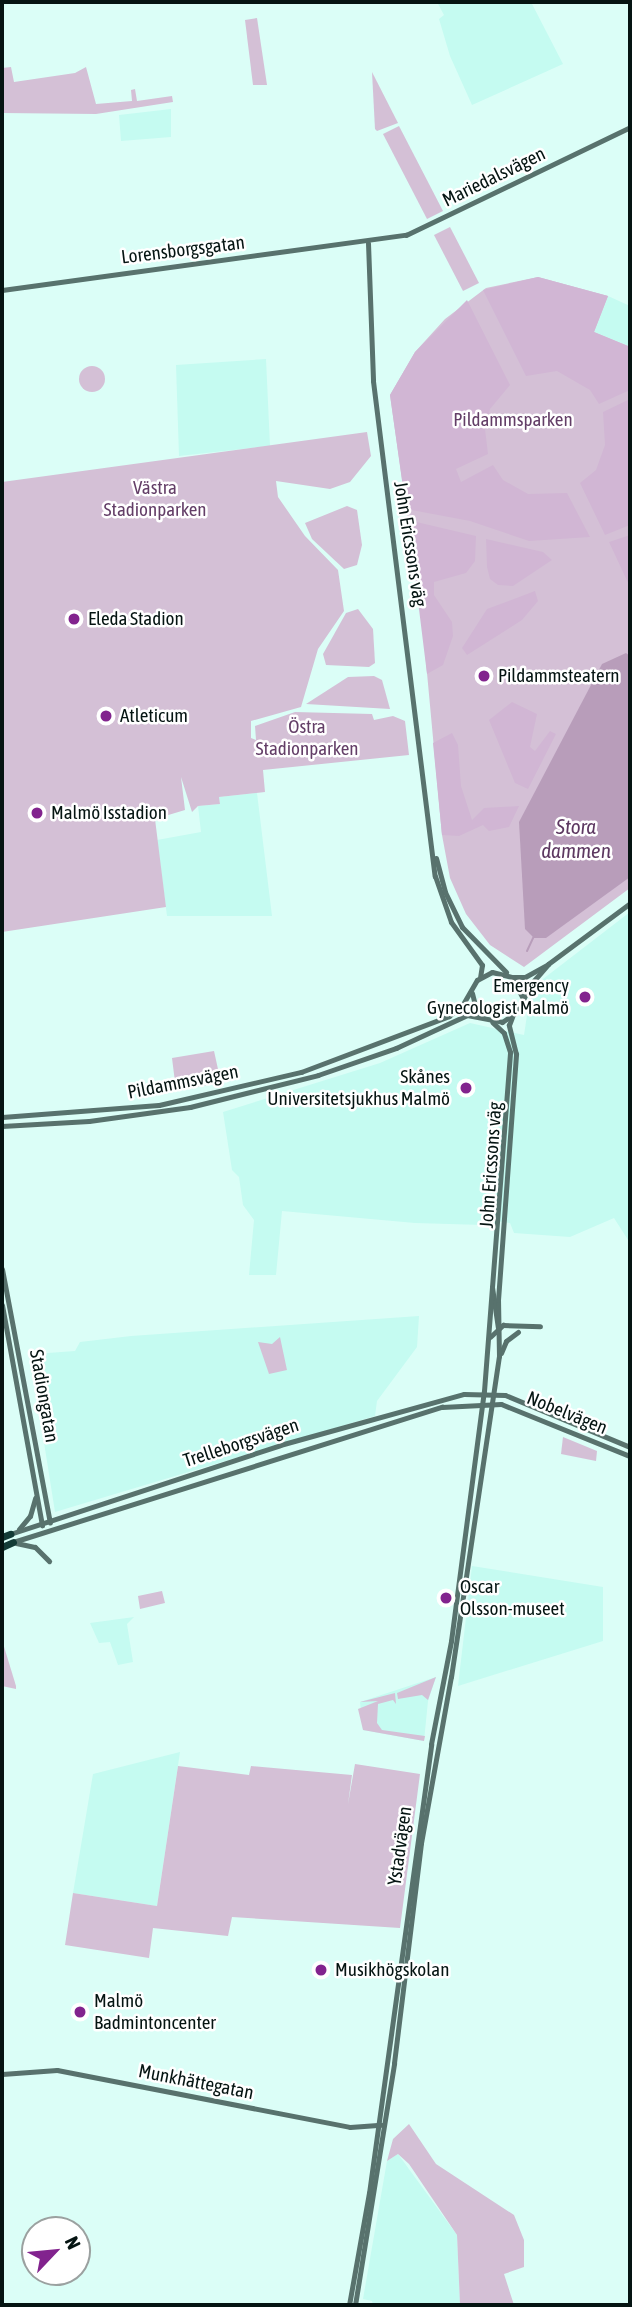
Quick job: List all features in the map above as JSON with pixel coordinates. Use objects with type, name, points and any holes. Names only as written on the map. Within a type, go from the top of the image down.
[{"type":"highway","name":"Trelleborgsvägen","points":[[2,1537],[13,1536]]},
{"type":"highway","name":"Trelleborgsvägen","points":[[2,1547],[13,1536]]},
{"type":"main road","name":"Mariedalsvägen","points":[[368,243],[419,232],[630,127]]},
{"type":"main road","name":"Lorensborgsgatan","points":[[2,290],[368,243]]},
{"type":"main road","name":"John Ericssons väg","points":[[368,243],[374,395],[433,848],[442,903],[457,932],[480,960],[480,977]]},
{"type":"main road","name":"John Ericssons väg","points":[[433,848],[457,918],[475,944],[510,975]]},
{"type":"main road","points":[[480,977],[492,972],[525,977],[548,964],[630,903]]},
{"type":"main road","points":[[472,990],[472,1003],[480,1016],[492,1022],[512,1017],[548,964]]},
{"type":"main road","points":[[510,975],[522,1000]]},
{"type":"main road","name":"Pildammsvägen","points":[[2,1116],[132,1108],[271,1081],[347,1057],[441,1019],[458,1010],[480,977]]},
{"type":"main road","name":"Pildammsvägen","points":[[2,1126],[141,1116],[242,1095],[318,1075],[396,1048],[467,1015],[480,1016]]},
{"type":"main road","name":"John Ericssons väg","points":[[498,1328],[516,1054],[509,1025],[512,1017]]},
{"type":"main road","name":"John Ericssons väg","points":[[490,1337],[490,1279],[510,1052],[504,1033],[492,1022]]},
{"type":"main road","name":"Stadiongatan","points":[[2,1269],[51,1530]]},
{"type":"main road","points":[[490,1279],[498,1328]]},
{"type":"main road","name":"Stadiongatan","points":[[2,1305],[43,1532]]},
{"type":"main road","points":[[490,1337],[498,1328],[540,1326]]},
{"type":"main road","name":"Ystadvägen","points":[[355,2305],[417,1864],[451,1677],[487,1403],[493,1392],[499,1356],[498,1328]]},
{"type":"main road","points":[[499,1356],[506,1341],[518,1332]]},
{"type":"main road","name":"Ystadvägen","points":[[487,1403],[484,1391],[490,1337]]},
{"type":"main road","name":"Trelleborgsvägen","points":[[13,1536],[41,1522],[280,1445],[454,1396],[493,1392]]},
{"type":"main road","name":"Nobelvägen","points":[[493,1392],[630,1447]]},
{"type":"main road","name":"Trelleborgsvägen","points":[[13,1536],[51,1530],[442,1407],[487,1403]]},
{"type":"main road","name":"Nobelvägen","points":[[487,1403],[521,1410],[630,1456]]},
{"type":"main road","points":[[36,1492],[30,1516],[13,1536],[35,1547],[49,1561]]},
{"type":"main road","name":"Munkhättegatan","points":[[2,2074],[47,2069],[350,2127],[382,2125]]},
{"type":"main road","name":"Ystadvägen","points":[[348,2305],[382,2125]]},
{"type":"shaded area","points":[[437,2],[531,2],[563,64],[472,105],[450,56],[439,19],[444,15]]},
{"type":"shaded area","points":[[171,109],[171,137],[121,141],[119,115]]},
{"type":"shaded area","points":[[538,277],[608,296],[594,332],[628,346],[630,341],[630,390],[599,404],[590,390],[557,371],[526,376],[483,290]]},
{"type":"shaded area","points":[[608,296],[630,306],[628,346],[594,332]]},
{"type":"shaded area","points":[[467,300],[510,385],[490,409],[485,429],[488,454],[456,469],[461,482],[493,465],[503,480],[528,494],[567,493],[590,537],[529,541],[470,521],[406,509],[390,395],[415,352]]},
{"type":"shaded area","points":[[266,359],[270,446],[179,456],[176,365]]},
{"type":"shaded area","points":[[630,399],[630,525],[605,535],[580,483],[596,470],[605,445],[603,412]]},
{"type":"shaded area","points":[[408,520],[476,536],[475,561],[466,573],[434,582],[434,595],[452,622],[453,636],[443,665],[427,674]]},
{"type":"shaded area","points":[[630,535],[630,587],[609,542]]},
{"type":"shaded area","points":[[486,539],[543,552],[552,560],[513,586],[498,585],[490,579]]},
{"type":"shaded area","points":[[535,591],[538,601],[522,620],[467,655],[462,648],[487,609]]},
{"type":"shaded area","points":[[512,702],[537,714],[530,747],[535,751],[550,731],[556,734],[528,789],[515,783],[489,720]]},
{"type":"shaded area","points":[[452,733],[458,745],[461,786],[472,820],[484,808],[519,806],[509,827],[489,831],[483,825],[459,836],[442,835],[433,743]]},
{"type":"shaded area","points":[[257,793],[272,916],[167,916],[157,840],[201,832],[198,806],[220,804],[219,797]]},
{"type":"shaded area","name":"Skånes Universitetsjukhus Malmö","points":[[630,912],[630,1243],[614,1218],[570,1237],[514,1233],[510,1223],[488,1220],[483,1225],[415,1223],[282,1211],[276,1275],[249,1275],[254,1220],[243,1205],[239,1177],[232,1170],[223,1112],[380,1063],[470,1023],[524,1035],[529,1002],[543,979]]},
{"type":"shaded area","points":[[419,1316],[417,1347],[377,1401],[375,1416],[55,1512],[33,1373],[34,1354],[75,1351],[80,1342],[131,1336]]},
{"type":"shaded area","points":[[472,1566],[603,1587],[603,1641],[458,1686]]},
{"type":"shaded area","points":[[134,1617],[127,1624],[133,1662],[118,1665],[110,1642],[99,1643],[90,1623]]},
{"type":"shaded area","points":[[436,1677],[428,1701],[424,1741],[363,1730],[360,1702]]},
{"type":"shaded area","points":[[180,1752],[157,1906],[73,1893],[93,1774]]},
{"type":"shaded area","points":[[398,2154],[457,2235],[460,2305],[373,2305],[372,2301],[363,2299],[387,2161]]},
{"type":"green space","points":[[257,18],[267,85],[253,85],[245,20]]},
{"type":"green space","points":[[11,67],[14,82],[75,73],[86,67],[96,104],[132,101],[131,90],[135,89],[137,101],[172,96],[173,102],[96,114],[2,113],[2,68]]},
{"type":"green space","points":[[372,72],[398,123],[377,131],[375,129]]},
{"type":"green space","points":[[399,126],[443,211],[427,219],[383,134]]},
{"type":"green space","points":[[450,227],[479,283],[463,291],[434,235]]},
{"type":"green space","name":"Pildammsparken","points":[[538,277],[608,296],[594,332],[628,346],[630,341],[630,888],[524,967],[490,945],[466,914],[450,878],[442,835],[422,619],[390,395],[415,352],[445,319],[486,288]]},
{"type":"green space","points":[[92,366],[102,369],[105,379],[102,389],[92,392],[82,389],[79,379],[82,369]]},
{"type":"green space","points":[[367,432],[371,456],[350,482],[330,489],[276,481],[278,497],[305,536],[338,570],[344,611],[318,649],[301,707],[251,721],[251,738],[256,740],[255,726],[295,712],[372,714],[374,720],[393,716],[405,721],[409,755],[263,770],[265,792],[219,797],[220,804],[198,806],[192,812],[181,777],[185,810],[155,819],[166,907],[2,932],[2,482]]},
{"type":"green space","points":[[347,506],[357,510],[362,545],[357,565],[344,569],[312,539],[305,523]]},
{"type":"green space","points":[[358,609],[373,629],[375,663],[369,667],[326,665],[323,654],[346,613]]},
{"type":"green space","points":[[374,676],[382,680],[390,709],[306,704],[348,677]]},
{"type":"green space","points":[[214,1051],[221,1083],[176,1090],[172,1058]]},
{"type":"green space","points":[[280,1337],[287,1370],[269,1374],[258,1342],[272,1344]]},
{"type":"green space","points":[[563,1437],[597,1451],[596,1461],[561,1454]]},
{"type":"green space","points":[[162,1591],[165,1603],[140,1609],[138,1596]]},
{"type":"green space","points":[[2,1640],[16,1686],[16,1689],[2,1686]]},
{"type":"green space","points":[[436,1677],[428,1700],[422,1695],[398,1699],[397,1693]]},
{"type":"green space","points":[[395,1693],[396,1704],[393,1700],[378,1704],[377,1723],[382,1730],[425,1736],[424,1741],[363,1730],[358,1709],[378,1701],[360,1702]]},
{"type":"green space","points":[[355,1764],[420,1774],[400,1928],[232,1917],[228,1936],[153,1928],[149,1958],[65,1945],[73,1893],[157,1906],[178,1766],[249,1775],[251,1766],[352,1775],[348,1804]]},
{"type":"green space","points":[[409,2124],[436,2164],[514,2215],[524,2240],[524,2267],[504,2274],[514,2305],[460,2305],[457,2235],[409,2164],[398,2154],[387,2161],[393,2139]]},
{"type":"water","name":"Stora dammen","points":[[626,653],[630,656],[630,877],[546,938],[534,938],[525,929],[519,822],[602,664]]},
{"type":"waterway","points":[[527,951],[534,936]]},
{"type":"place","name":"Eleda Stadion","points":[[74,619]]},
{"type":"place","name":"Pildammsteatern","points":[[484,676]]},
{"type":"place","name":"Atleticum","points":[[106,716]]},
{"type":"place","name":"Malmö Isstadion","points":[[37,813]]},
{"type":"place","name":"Emergency Gynecologist Malmö","points":[[585,997]]},
{"type":"place","name":"Skånes Universitetsjukhus Malmö","points":[[466,1088]]},
{"type":"place","name":"Oscar Olsson-museet","points":[[446,1598]]},
{"type":"place","name":"Musikhögskolan","points":[[321,1970]]},
{"type":"place","name":"Malmö Badmintoncenter","points":[[80,2012]]},
{"type":"park label","name":"Västra Stadionparken","points":[[155,499]]},
{"type":"park label","name":"Östra Stadionparken","points":[[307,738]]}]
